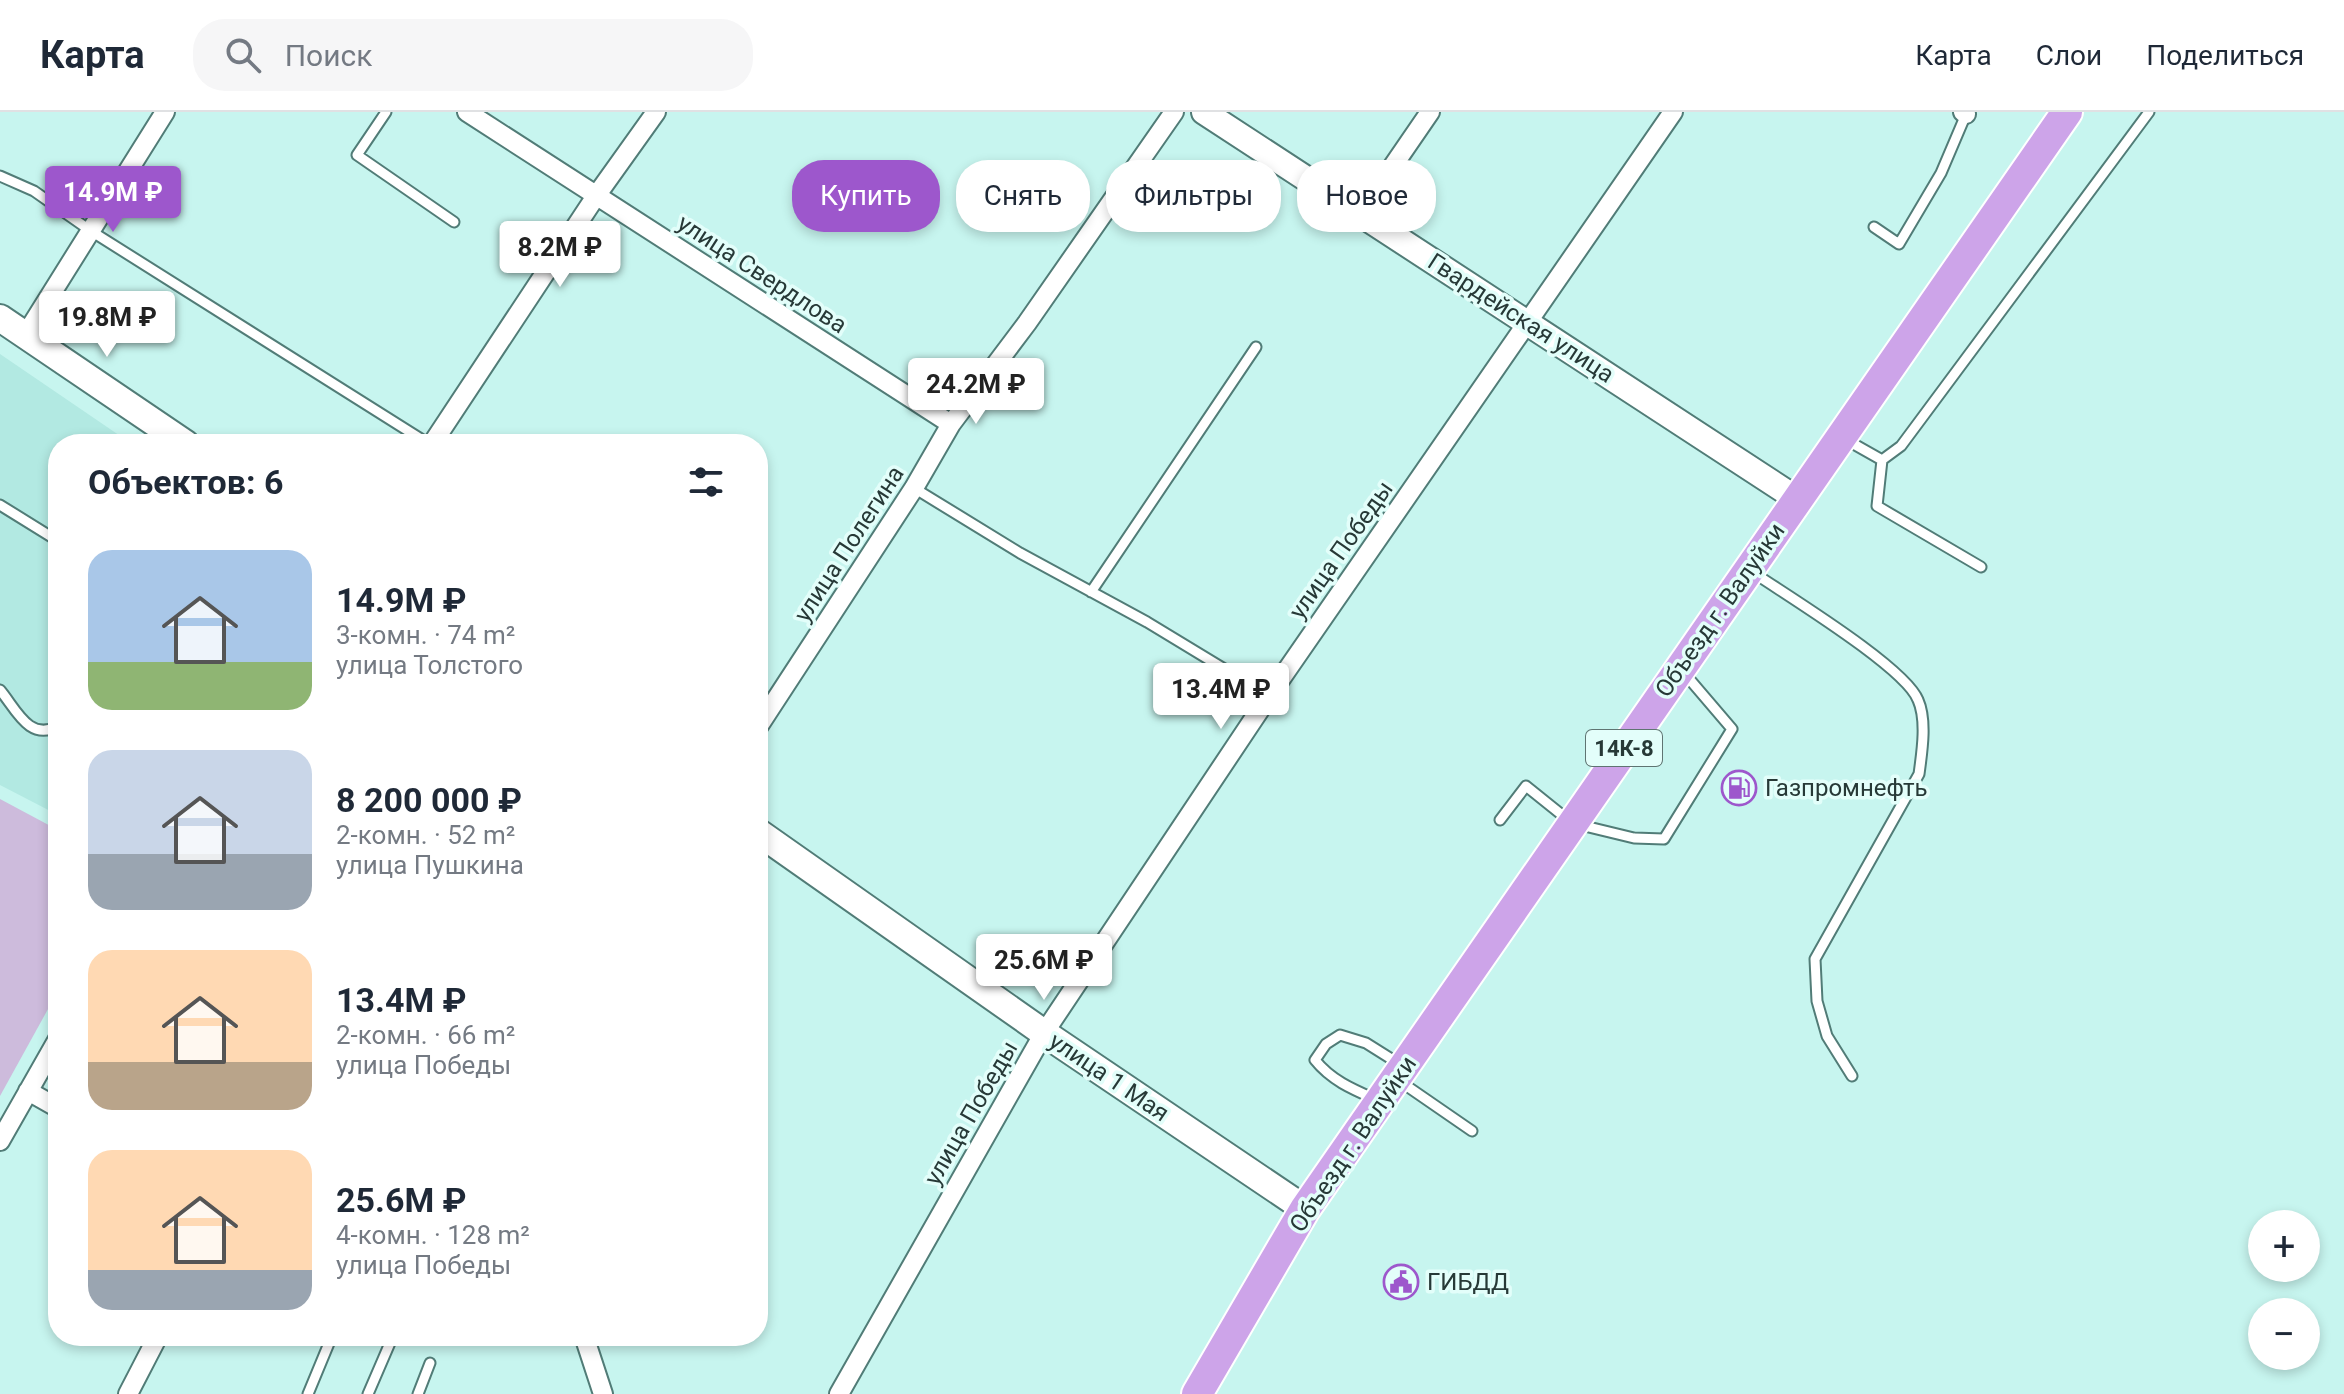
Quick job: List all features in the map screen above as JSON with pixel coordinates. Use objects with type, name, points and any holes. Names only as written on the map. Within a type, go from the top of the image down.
[{"type":"main road","name":"Объезд г. Валуйки","points":[[1197,1394],[1305,1209],[2067,112]]},
{"type":"main road","points":[[0,318],[171,434]]},
{"type":"main road","name":"улица 1 Мая","points":[[768,839],[1044,1033],[1305,1209]]},
{"type":"street","points":[[26,334],[165,112]]},
{"type":"street","name":"улица Свердлова","points":[[467,112],[951,424]]},
{"type":"street","points":[[437,434],[656,112]]},
{"type":"street","name":"улица Полегина","points":[[768,712],[914,488],[951,424],[1027,323],[1174,112]]},
{"type":"street","name":"Гвардейская улица","points":[[1204,112],[1297,173]]},
{"type":"street","points":[[1397,160],[1430,112]]},
{"type":"street","name":"улица Победы","points":[[839,1394],[1044,1033],[1269,696],[1673,112]]},
{"type":"street","name":"Гвардейская улица","points":[[1388,232],[1797,499]]},
{"type":"street","points":[[0,1141],[48,1056]]},
{"type":"street","points":[[28,1091],[48,1102]]},
{"type":"street","points":[[128,1394],[153,1346]]},
{"type":"street","points":[[587,1346],[603,1394]]},
{"type":"lane","points":[[386,112],[357,155],[454,222]]},
{"type":"lane","points":[[1981,567],[1877,506],[1882,460],[1901,446],[2149,112]]},
{"type":"lane","points":[[1874,227],[1899,244],[1941,173],[1965,113]]},
{"type":"lane","points":[[0,176],[34,191],[91,231],[414,434]]},
{"type":"lane","points":[[1091,592],[1256,347]]},
{"type":"lane","points":[[1840,437],[1882,460]]},
{"type":"lane","points":[[914,488],[1020,553],[1147,622],[1269,696]]},
{"type":"lane","points":[[0,505],[48,535]]},
{"type":"lane","points":[[1749,569],[1896,672],[1918,699],[1924,741],[1919,774],[1815,959],[1817,1001],[1827,1036],[1852,1076]]},
{"type":"lane","points":[[1500,820],[1526,786],[1572,823],[1634,838],[1664,839],[1732,729],[1680,668]]},
{"type":"lane","points":[[0,690],[29,727],[48,730]]},
{"type":"lane","points":[[1393,1082],[1346,1087],[1315,1060],[1326,1044],[1340,1035],[1366,1043],[1393,1082],[1472,1131]]},
{"type":"lane","points":[[308,1394],[328,1346]]},
{"type":"lane","points":[[368,1394],[389,1346]]},
{"type":"lane","points":[[418,1394],[430,1363]]},
{"type":"shaded area","points":[[0,354],[117,434],[48,434],[48,810],[0,785]]},
{"type":"shaded area","points":[[0,799],[48,825],[48,1009],[0,1096]]},
{"type":"place","name":"Газпромнефть","points":[[1739,788]]},
{"type":"place","name":"ГИБДД","points":[[1401,1282]]}]
